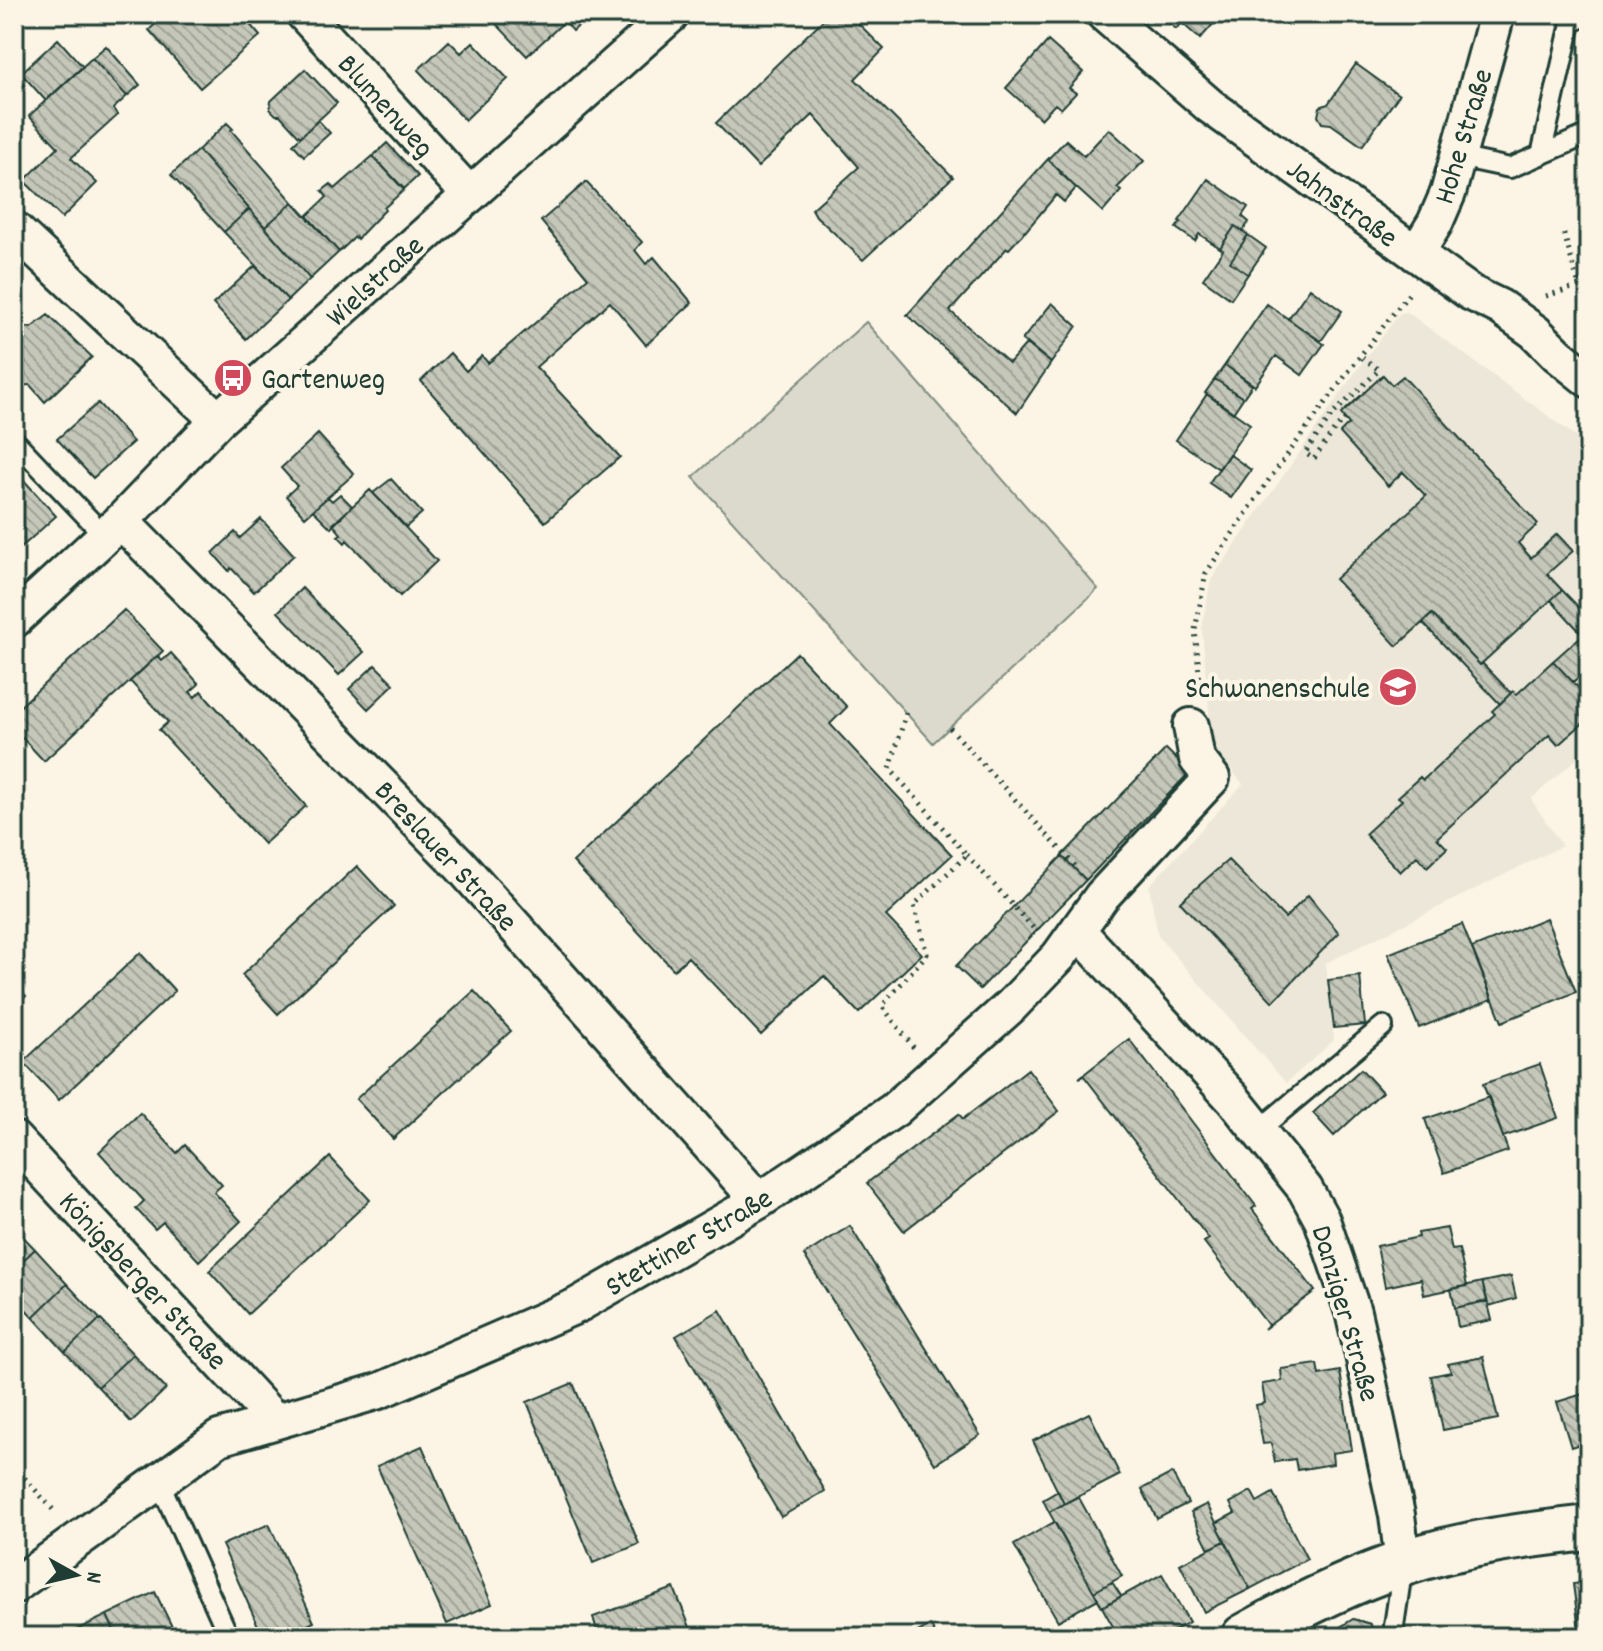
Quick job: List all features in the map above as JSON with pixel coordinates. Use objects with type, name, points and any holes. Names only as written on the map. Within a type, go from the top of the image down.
[{"type":"main road","points":[[1244,1637],[1340,1589],[1403,1563],[1479,1544],[1589,1528]]},
{"type":"street","name":"Blumenweg","points":[[304,14],[470,195]]},
{"type":"street","name":"Wielstraße","points":[[14,620],[113,528],[218,420],[672,14]]},
{"type":"street","name":"Jahnstraße","points":[[1104,14],[1210,106],[1471,293],[1500,307],[1535,332],[1589,380]]},
{"type":"street","name":"Hohe Straße","points":[[1416,254],[1435,223],[1448,193],[1497,14]]},
{"type":"street","points":[[14,229],[218,420]]},
{"type":"street","name":"Breslauer Straße","points":[[113,528],[460,865],[759,1201]]},
{"type":"street","name":"Stettiner Straße","points":[[14,1586],[219,1438],[379,1391],[576,1306],[759,1201],[894,1110],[1011,1006],[1069,943],[1102,896],[1212,778],[1197,759],[1191,726]]},
{"type":"street","name":"Danziger Straße","points":[[1069,943],[1149,1006],[1259,1130],[1305,1189],[1322,1220],[1353,1312],[1397,1515],[1403,1563]]},
{"type":"street","name":"Königsberger Straße","points":[[14,1139],[275,1421]]},
{"type":"lane","points":[[1541,155],[1571,23],[1589,14]]},
{"type":"lane","points":[[1458,157],[1510,168],[1589,134]]},
{"type":"lane","points":[[14,440],[113,528]]},
{"type":"lane","points":[[1259,1130],[1383,1026]]},
{"type":"lane","points":[[159,1481],[229,1637]]},
{"type":"lane","name":"Danziger Straße","points":[[1395,1637],[1403,1563]]},
{"type":"path","points":[[1564,234],[1579,286]]},
{"type":"path","points":[[1201,691],[1195,630],[1206,573],[1268,481],[1407,297]]},
{"type":"path","points":[[1345,419],[1314,459],[1305,453],[1332,415],[1379,370],[1360,356]]},
{"type":"path","points":[[906,713],[890,769],[967,855],[1069,943]]},
{"type":"path","points":[[950,728],[1102,896]]},
{"type":"path","points":[[935,1075],[882,1006],[927,954],[914,905],[967,855]]},
{"type":"path","points":[[14,1466],[80,1539]]},
{"type":"shaded area","name":"Schwanenschule","points":[[1407,312],[1589,446],[1589,748],[1531,799],[1562,846],[1326,963],[1334,1040],[1286,1083],[1158,936],[1149,886],[1243,784],[1212,747],[1202,628],[1211,580],[1356,371],[1400,313]]},
{"type":"shaded area","points":[[866,322],[1098,589],[933,743],[693,477]]},
{"type":"building","points":[[166,14],[241,14],[260,36],[200,88],[149,30]]},
{"type":"building","points":[[487,14],[590,15],[573,31],[565,21],[527,56]]},
{"type":"building","points":[[829,14],[849,14],[884,49],[855,79],[953,177],[863,260],[812,209],[859,167],[813,115],[758,167],[716,123]]},
{"type":"building","points":[[1167,14],[1222,14],[1200,39],[1182,23],[1176,29],[1163,18]]},
{"type":"building","points":[[58,39],[83,67],[46,101],[21,73]]},
{"type":"building","points":[[449,41],[461,53],[473,42],[508,79],[465,120],[418,70]]},
{"type":"building","points":[[1048,41],[1083,72],[1069,88],[1076,93],[1061,109],[1055,104],[1041,119],[1006,88]]},
{"type":"building","points":[[106,46],[140,85],[127,96],[92,58]]},
{"type":"building","points":[[92,58],[127,96],[113,109],[118,115],[71,158],[97,183],[62,218],[24,181],[58,147],[29,116]]},
{"type":"building","points":[[1356,64],[1399,95],[1362,146],[1331,124],[1322,123],[1318,116],[1320,107],[1328,104]]},
{"type":"building","points":[[305,69],[337,103],[300,137],[280,115],[270,109],[271,101]]},
{"type":"building","points":[[318,120],[330,133],[304,156],[293,144]]},
{"type":"building","points":[[227,123],[293,202],[265,227],[198,150]]},
{"type":"building","points":[[1109,129],[1144,161],[1117,188],[1121,191],[1103,212],[1048,159],[1066,140],[1084,156]]},
{"type":"building","points":[[387,143],[418,176],[404,189],[373,156]]},
{"type":"building","points":[[198,150],[249,209],[224,232],[171,175]]},
{"type":"building","points":[[373,156],[404,190],[357,239],[355,237],[339,252],[307,216],[327,197],[322,191],[331,184],[335,189]]},
{"type":"building","points":[[1048,159],[1076,188],[1064,202],[1056,195],[950,311],[1009,363],[1027,343],[1051,363],[1017,413],[907,315]]},
{"type":"building","points":[[1208,179],[1248,207],[1242,216],[1249,222],[1243,231],[1235,226],[1220,248],[1199,234],[1195,241],[1176,228]]},
{"type":"building","points":[[586,182],[642,242],[635,250],[646,264],[654,257],[692,303],[646,345],[610,302],[536,367],[620,457],[545,522],[421,381],[450,353],[466,371],[482,356],[488,363],[588,278],[541,221]]},
{"type":"building","points":[[293,202],[339,252],[310,279],[265,227]]},
{"type":"building","points":[[249,209],[310,279],[288,300],[224,232]]},
{"type":"building","points":[[1235,226],[1248,235],[1230,262],[1248,274],[1231,299],[1203,279]]},
{"type":"building","points":[[1248,235],[1266,248],[1248,274],[1230,262]]},
{"type":"building","points":[[255,266],[288,300],[246,339],[213,304]]},
{"type":"building","points":[[1310,288],[1342,311],[1321,341],[1288,319]]},
{"type":"building","points":[[1052,303],[1077,326],[1051,363],[1022,340]]},
{"type":"building","points":[[1267,304],[1324,344],[1302,375],[1276,356],[1255,386],[1225,365]]},
{"type":"building","points":[[48,315],[92,357],[45,402],[30,385],[14,386],[14,342],[20,326],[31,328]]},
{"type":"building","points":[[1225,365],[1252,385],[1243,398],[1215,379]]},
{"type":"building","points":[[1383,375],[1392,385],[1403,376],[1538,524],[1518,543],[1531,558],[1557,534],[1573,551],[1547,574],[1562,590],[1480,665],[1432,614],[1397,646],[1335,579],[1426,496],[1403,472],[1388,486],[1340,433],[1349,424],[1341,414]]},
{"type":"building","points":[[1215,379],[1243,398],[1233,413],[1205,393]]},
{"type":"building","points":[[1207,394],[1250,424],[1219,469],[1176,440]]},
{"type":"building","points":[[98,403],[133,442],[93,478],[57,439]]},
{"type":"building","points":[[318,434],[354,474],[305,517],[286,496],[297,486],[281,468]]},
{"type":"building","points":[[1229,454],[1251,470],[1231,498],[1209,483]]},
{"type":"building","points":[[21,477],[56,516],[14,554],[14,483]]},
{"type":"building","points":[[391,479],[422,513],[406,527],[373,493]]},
{"type":"building","points":[[370,490],[437,561],[400,596],[347,540],[345,543],[338,536],[341,534],[333,524]]},
{"type":"building","points":[[340,494],[352,506],[331,528],[313,510],[328,497],[332,501]]},
{"type":"building","points":[[261,519],[294,555],[254,592],[213,553],[235,532],[240,538]]},
{"type":"building","points":[[302,588],[364,652],[339,675],[278,612]]},
{"type":"building","points":[[1562,590],[1589,618],[1589,629],[1583,635],[1551,600]]},
{"type":"building","points":[[124,610],[163,651],[44,761],[14,729],[14,712]]},
{"type":"building","points":[[1432,614],[1511,693],[1500,704],[1423,623]]},
{"type":"building","points":[[1589,629],[1589,667],[1573,682],[1553,661]]},
{"type":"building","points":[[171,653],[199,684],[190,692],[195,697],[201,691],[306,806],[264,844],[159,730],[168,722],[130,681],[157,656],[162,661]]},
{"type":"building","points":[[797,653],[847,707],[830,724],[952,855],[886,916],[922,954],[859,1013],[824,976],[761,1035],[688,957],[674,970],[573,862]]},
{"type":"building","points":[[1553,661],[1589,699],[1589,718],[1558,745],[1549,735],[1437,838],[1447,848],[1427,867],[1417,856],[1400,872],[1365,834],[1402,800],[1398,797],[1420,777],[1423,780],[1495,714],[1492,711],[1513,691],[1517,694]]},
{"type":"building","points":[[375,665],[394,684],[368,709],[349,689]]},
{"type":"building","points":[[1166,749],[1190,772],[1086,880],[1062,856]]},
{"type":"building","points":[[1062,856],[1086,880],[980,989],[956,966]]},
{"type":"building","points":[[1228,860],[1285,918],[1308,895],[1339,933],[1273,1002],[1180,902]]},
{"type":"building","points":[[357,866],[394,906],[278,1014],[242,975]]},
{"type":"building","points":[[1546,918],[1576,992],[1502,1022],[1472,948]]},
{"type":"building","points":[[1462,924],[1492,999],[1419,1028],[1388,954]]},
{"type":"building","points":[[140,953],[175,991],[59,1100],[23,1062]]},
{"type":"building","points":[[1360,976],[1365,1025],[1334,1028],[1328,980]]},
{"type":"building","points":[[14,984],[26,996],[14,1008]]},
{"type":"building","points":[[474,991],[511,1031],[393,1139],[356,1099]]},
{"type":"building","points":[[1129,1039],[1256,1206],[1252,1209],[1315,1291],[1264,1329],[1268,1325],[1204,1242],[1209,1239],[1084,1076],[1079,1078]]},
{"type":"building","points":[[1540,1064],[1558,1118],[1503,1137],[1483,1084]]},
{"type":"building","points":[[1028,1069],[1059,1111],[904,1231],[867,1183],[959,1114],[963,1119]]},
{"type":"building","points":[[1361,1069],[1382,1092],[1334,1136],[1313,1113]]},
{"type":"building","points":[[1489,1097],[1508,1151],[1444,1173],[1425,1119]]},
{"type":"building","points":[[140,1113],[177,1153],[185,1145],[222,1185],[214,1192],[241,1221],[199,1261],[163,1222],[155,1229],[136,1209],[144,1201],[99,1152]]},
{"type":"building","points":[[330,1157],[370,1200],[248,1314],[209,1271]]},
{"type":"building","points":[[850,1226],[980,1435],[935,1464],[804,1255]]},
{"type":"building","points":[[14,1227],[35,1249],[14,1269]]},
{"type":"building","points":[[1447,1228],[1452,1250],[1459,1249],[1467,1286],[1424,1295],[1421,1279],[1385,1287],[1377,1246]]},
{"type":"building","points":[[35,1249],[67,1284],[33,1317],[14,1297],[14,1269]]},
{"type":"building","points":[[1511,1276],[1516,1298],[1489,1306],[1482,1282]]},
{"type":"building","points":[[1482,1282],[1487,1301],[1455,1308],[1451,1289]]},
{"type":"building","points":[[67,1284],[100,1319],[65,1352],[33,1317]]},
{"type":"building","points":[[1486,1296],[1492,1320],[1458,1327],[1455,1308],[1487,1301]]},
{"type":"building","points":[[720,1310],[825,1491],[781,1517],[676,1336]]},
{"type":"building","points":[[100,1319],[133,1354],[98,1387],[65,1352]]},
{"type":"building","points":[[133,1354],[166,1389],[131,1422],[98,1387]]},
{"type":"building","points":[[1483,1357],[1498,1419],[1443,1430],[1431,1376],[1451,1372],[1448,1364]]},
{"type":"building","points":[[1317,1364],[1319,1375],[1340,1371],[1352,1450],[1332,1453],[1333,1464],[1297,1470],[1295,1459],[1275,1462],[1271,1443],[1263,1444],[1256,1405],[1265,1403],[1262,1384],[1282,1381],[1281,1369]]},
{"type":"building","points":[[573,1383],[639,1544],[593,1563],[527,1402]]},
{"type":"building","points":[[1589,1392],[1589,1441],[1571,1447],[1557,1402]]},
{"type":"building","points":[[1089,1413],[1120,1475],[1064,1504],[1033,1441]]},
{"type":"building","points":[[422,1446],[492,1604],[447,1624],[377,1466]]},
{"type":"building","points":[[1172,1473],[1188,1503],[1157,1519],[1142,1489]]},
{"type":"building","points":[[1058,1491],[1064,1504],[1049,1512],[1043,1500]]},
{"type":"building","points":[[1251,1491],[1257,1502],[1273,1493],[1307,1559],[1250,1589],[1216,1523],[1235,1513],[1230,1503]]},
{"type":"building","points":[[1078,1496],[1122,1576],[1094,1592],[1049,1512]]},
{"type":"building","points":[[1207,1504],[1225,1541],[1209,1549],[1191,1512]]},
{"type":"building","points":[[1054,1522],[1098,1599],[1058,1621],[1014,1545]]},
{"type":"building","points":[[269,1524],[314,1622],[282,1637],[263,1637],[222,1545]]},
{"type":"building","points":[[1225,1541],[1250,1589],[1204,1612],[1180,1564]]},
{"type":"building","points":[[1162,1574],[1189,1622],[1163,1637],[1119,1637],[1102,1607]]},
{"type":"building","points":[[1112,1582],[1121,1596],[1102,1607],[1094,1592]]},
{"type":"building","points":[[1589,1582],[1589,1637],[1580,1637],[1573,1584]]},
{"type":"building","points":[[674,1588],[694,1637],[599,1637],[593,1617]]},
{"type":"building","points":[[155,1592],[177,1637],[117,1637],[107,1615]]},
{"type":"building","points":[[107,1615],[117,1637],[62,1637]]},
{"type":"building","points":[[1353,1619],[1371,1624],[1373,1637],[1324,1637]]},
{"type":"building","points":[[930,1625],[937,1637],[909,1637]]},
{"type":"place","name":"Gartenweg","points":[[233,378]]},
{"type":"place","name":"Schwanenschule","points":[[1398,687]]}]
